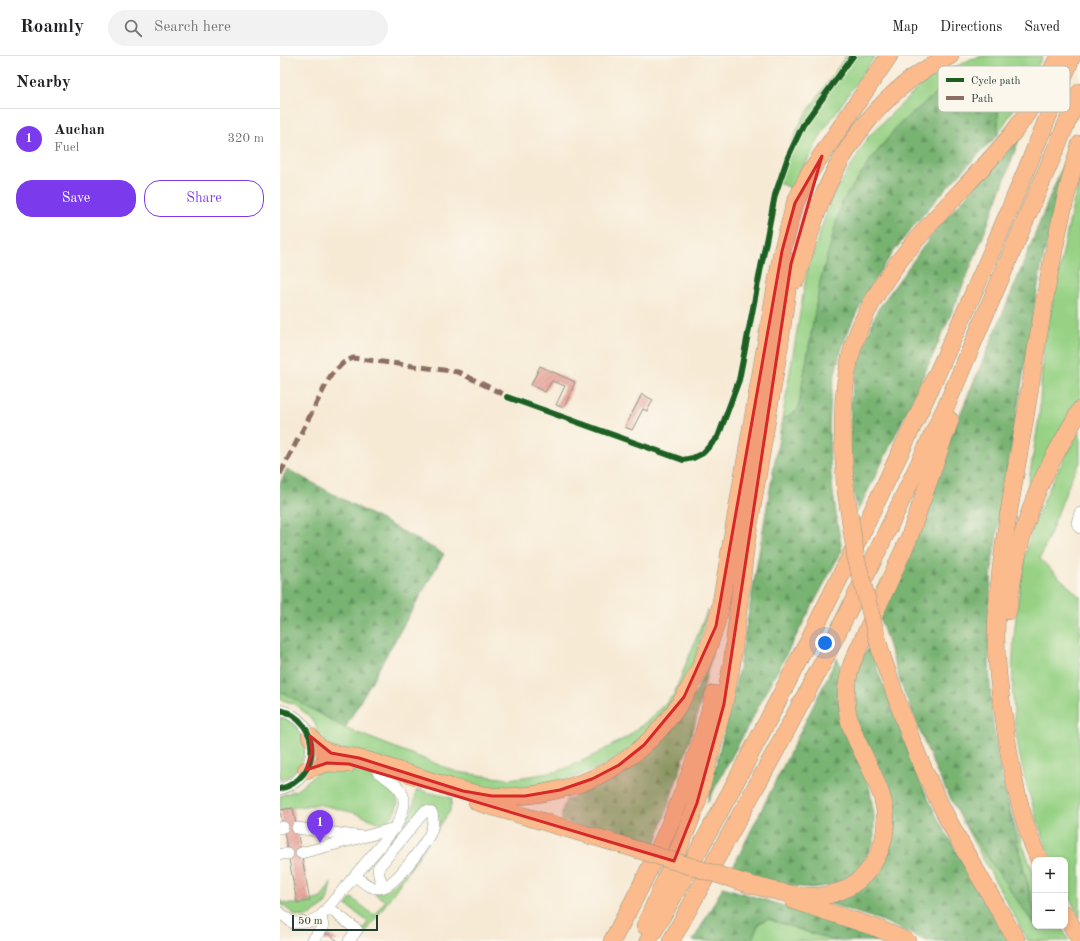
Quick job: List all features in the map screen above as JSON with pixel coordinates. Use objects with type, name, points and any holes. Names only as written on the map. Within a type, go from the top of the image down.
[{"type":"highway","points":[[310,736],[322,749],[330,753],[358,758],[472,793],[502,796],[548,792],[592,779],[628,758],[660,730],[684,697],[716,626],[722,601],[785,237],[800,191],[810,172],[889,56]]},
{"type":"highway","points":[[780,343],[812,226],[826,191],[843,156],[867,121],[894,94],[924,70],[950,56]]},
{"type":"highway","points":[[1054,66],[1059,56]]},
{"type":"highway","points":[[1068,66],[1072,56]]},
{"type":"highway","points":[[671,941],[779,745],[870,567],[948,402],[1080,92]]},
{"type":"highway","points":[[1017,941],[926,776],[882,656],[856,558],[845,485],[843,418],[845,386],[853,347],[867,313],[887,279],[908,250],[993,155],[1027,112]]},
{"type":"highway","points":[[648,941],[774,710],[913,428],[975,290],[1049,112]]},
{"type":"highway","points":[[1038,857],[1019,803],[1006,735],[996,663],[996,614],[1001,570],[1043,308],[1056,244],[1080,144]]},
{"type":"highway","points":[[612,941],[636,896],[676,811],[699,749],[722,662],[746,544],[780,343],[791,264],[804,211],[822,156]]},
{"type":"highway","points":[[751,885],[793,894],[820,896],[830,894],[842,890],[863,876],[879,854],[883,843],[885,815],[882,798],[850,722],[845,694],[847,679],[852,663],[909,538],[947,426],[996,310],[1038,193]]},
{"type":"highway","points":[[1006,735],[1005,670],[1007,617],[1021,537],[1041,483],[1080,410]]},
{"type":"highway","points":[[637,941],[662,889],[686,832],[712,751],[732,663],[746,544]]},
{"type":"highway","points":[[306,770],[334,762],[349,764],[378,772],[751,885],[878,928],[907,941]]},
{"type":"highway","points":[[681,941],[694,915],[703,882]]},
{"type":"highway","points":[[1068,919],[1080,940]]},
{"type":"street","points":[[1080,512],[1077,523],[1080,528]]},
{"type":"street","points":[[280,710],[299,719],[310,736],[311,756],[306,770],[295,782],[280,789]]},
{"type":"street","points":[[280,913],[293,923],[309,922],[321,916],[395,828],[402,816],[405,799],[397,786],[378,772]]},
{"type":"street","points":[[356,876],[370,887],[384,887],[390,885],[400,876],[430,834],[434,820],[432,813],[427,811],[424,812],[378,868],[379,876],[384,887]]},
{"type":"street","points":[[297,828],[363,837]]},
{"type":"street","points":[[301,853],[395,828]]},
{"type":"street","points":[[368,861],[378,868]]},
{"type":"street","points":[[328,907],[357,930],[349,941]]},
{"type":"street","points":[[312,941],[323,927],[321,916]]},
{"type":"highlighted area","points":[[822,156],[791,264],[724,704],[697,803],[674,861],[349,764],[327,763],[306,770],[312,752],[310,736],[331,753],[359,758],[463,791],[492,796],[525,796],[560,790],[592,779],[619,765],[644,745],[684,697],[716,626],[782,251],[795,203]]},
{"type":"green space","points":[[846,56],[875,56],[823,131],[793,189],[775,181],[802,120]]},
{"type":"green space","points":[[984,56],[1043,56],[1037,66],[957,66],[971,59]]},
{"type":"green space","points":[[938,76],[938,112],[958,112],[899,124],[869,162],[842,202],[820,282],[798,410],[782,420],[807,271],[831,199],[869,136],[922,84]]},
{"type":"green space","points":[[938,92],[938,112],[998,112],[998,135],[927,210],[905,237],[884,266],[866,295],[850,326],[839,358],[834,381],[830,405],[829,429],[831,479],[842,550],[707,803],[739,668],[782,420],[798,410],[820,282],[842,202],[869,162],[899,124]]},
{"type":"green space","points":[[998,112],[1011,112],[998,135]]},
{"type":"green space","points":[[1019,139],[984,234],[945,328],[902,421],[857,512],[849,463],[851,397],[860,355],[878,309],[937,228]]},
{"type":"green space","points":[[1071,144],[1042,264],[993,558],[991,583],[989,658],[994,733],[1006,797],[1032,902],[1032,922],[963,822],[937,773],[902,687],[880,618],[953,431],[1016,282]]},
{"type":"green space","points":[[1080,176],[1080,396],[1026,499],[1039,418],[1043,348]]},
{"type":"green space","points":[[1080,430],[1080,463],[1073,474],[1040,559],[1080,597],[1080,918],[1068,895],[1068,857],[1050,857],[1027,787],[1014,720],[1012,678],[1016,614],[1028,544],[1048,490]]},
{"type":"green space","points":[[287,469],[444,554],[345,728],[280,691],[280,483]]},
{"type":"green space","points":[[708,609],[692,667],[686,682],[673,702],[642,739],[623,754],[605,765],[566,780],[526,787],[484,788],[330,747],[319,736],[316,725],[308,715],[294,704],[280,699],[280,691],[345,728],[457,772],[508,779],[559,771],[591,757],[627,737],[651,718],[674,694]]},
{"type":"green space","points":[[869,647],[921,784],[938,819],[1008,941],[926,941],[883,921],[827,903],[882,865],[888,854],[891,841],[860,734],[851,692],[861,659]]},
{"type":"green space","points":[[713,650],[694,727],[655,845],[562,821],[562,811],[566,800],[607,782],[633,764],[682,713],[696,692]]},
{"type":"green space","points":[[837,658],[842,668],[837,693],[844,728],[869,784],[874,817],[874,843],[859,869],[835,885],[812,888],[775,885],[732,869]]},
{"type":"green space","points":[[280,717],[291,722],[298,729],[303,738],[304,748],[303,758],[298,767],[291,775],[280,780]]},
{"type":"green space","points":[[346,767],[377,780],[391,791],[398,803],[391,818],[382,824],[355,813],[318,804],[280,810],[280,796],[297,790],[317,773]]},
{"type":"green space","points":[[419,790],[452,798],[450,811],[360,941],[355,941],[368,922],[346,905],[352,898],[374,915],[385,901],[374,893],[384,891],[393,885],[403,875],[421,851],[441,819],[424,805],[385,851],[383,849],[405,823],[413,808],[416,791]]},
{"type":"green space","points":[[1005,791],[1015,825],[1032,869],[1032,902]]},
{"type":"green space","points":[[963,822],[1032,921],[1032,929],[1038,929],[1039,931],[1039,929],[1063,929],[1069,941],[1028,941]]},
{"type":"green space","points":[[331,883],[325,905],[307,917],[296,916],[280,903],[280,900],[284,903],[294,904],[321,898]]},
{"type":"green space","points":[[723,887],[844,925],[879,941],[835,941],[768,919],[759,923],[751,941],[693,941]]},
{"type":"green space","points":[[768,919],[835,941],[751,941],[759,923]]},
{"type":"building","points":[[540,366],[575,382],[564,408],[556,405],[565,386],[552,381],[545,392],[531,385]]},
{"type":"building","points":[[642,394],[653,400],[647,411],[643,409],[632,430],[625,427]]},
{"type":"building","points":[[293,808],[310,901],[297,903],[280,810]]},
{"type":"building","points":[[329,934],[338,941],[317,941],[322,935]]},
{"type":"marked path","points":[[280,474],[331,375],[343,363],[353,358],[458,372],[509,397]]},
{"type":"cycle path","points":[[507,397],[683,460],[693,458],[703,453],[718,437],[739,380],[775,195],[788,157],[803,125],[853,56]]},
{"type":"cycle path","points":[[280,710],[294,716],[304,725],[310,737],[312,750],[310,762],[304,774],[294,783],[280,789]]},
{"type":"place","name":"Auchan","points":[[320,843]]}]
